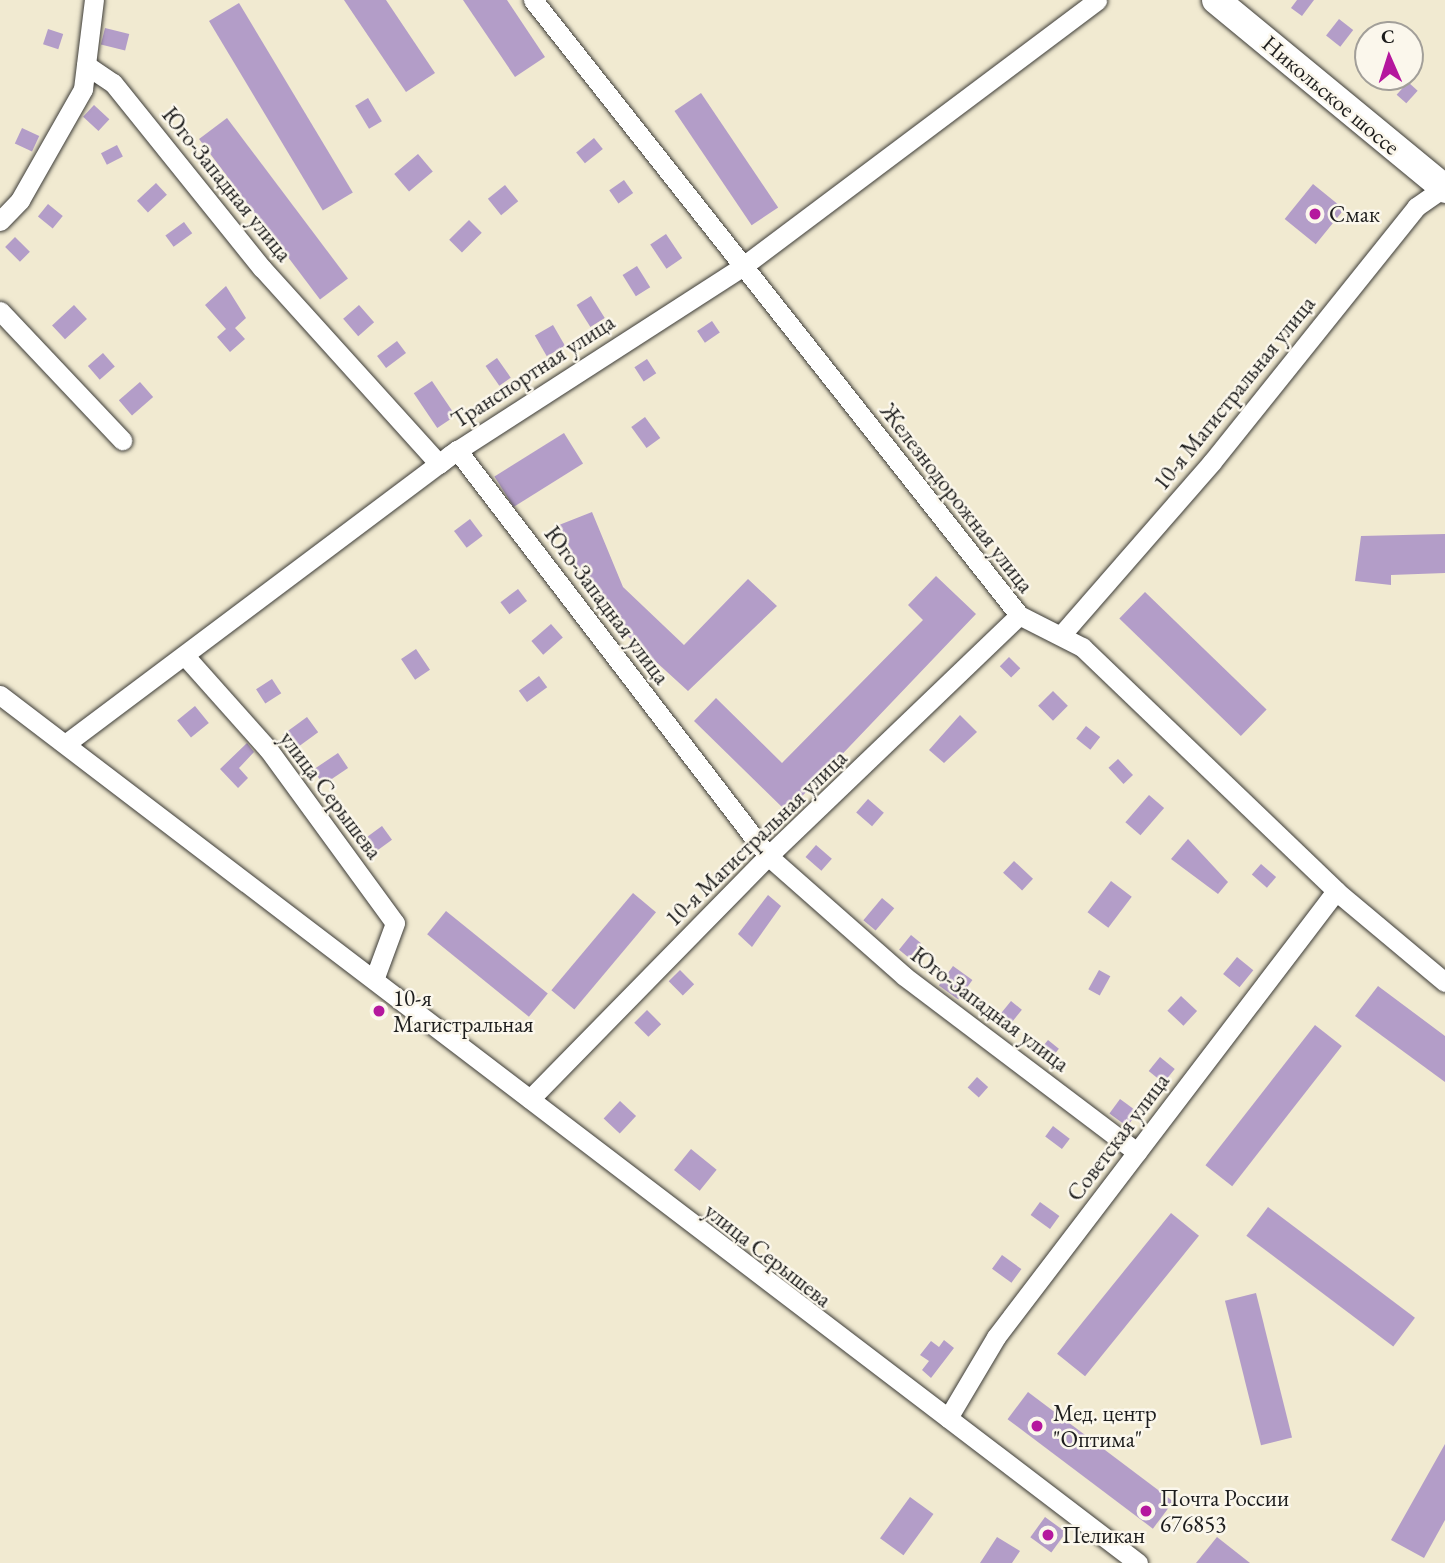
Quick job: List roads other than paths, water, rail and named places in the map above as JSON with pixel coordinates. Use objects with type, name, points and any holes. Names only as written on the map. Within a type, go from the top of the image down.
[{"type":"street","points":[[0,221],[20,200],[83,89],[94,0]]},
{"type":"street","name":"Железнодорожная улица","points":[[533,0],[746,264],[1019,615],[1062,634],[1336,891],[1445,982]]},
{"type":"street","name":"Транспортная улица","points":[[68,742],[457,450],[746,264],[1097,0]]},
{"type":"street","name":"Никольское шоссе","points":[[1216,0],[1444,188]]},
{"type":"street","name":"Юго-Западная улица","points":[[86,65],[113,83],[262,268],[439,464]]},
{"type":"street","name":"10-я Магистральная улица","points":[[1062,634],[1212,462],[1416,207],[1444,188]]},
{"type":"street","points":[[0,311],[122,440]]},
{"type":"street","name":"Юго-Западная улица","points":[[457,450],[768,856],[904,976],[1138,1152]]},
{"type":"street","name":"10-я Магистральная улица","points":[[530,1099],[768,856],[1019,615]]},
{"type":"street","name":"улица Серышева","points":[[185,656],[268,749],[395,923],[374,977]]},
{"type":"street","points":[[0,695],[68,742]]},
{"type":"street","name":"улица Серышева","points":[[68,742],[1138,1563]]},
{"type":"street","name":"Советская улица","points":[[948,1418],[996,1337],[1336,891]]},
{"type":"place","name":"Смак","points":[[1315,214]]},
{"type":"place","name":"10-я Магистральная","points":[[379,1011]]},
{"type":"place","name":"Мед. центр \"Оптима\"","points":[[1037,1426]]},
{"type":"place","name":"Почта России 676853","points":[[1146,1511]]},
{"type":"place","name":"Пеликан","points":[[1048,1535]]}]
